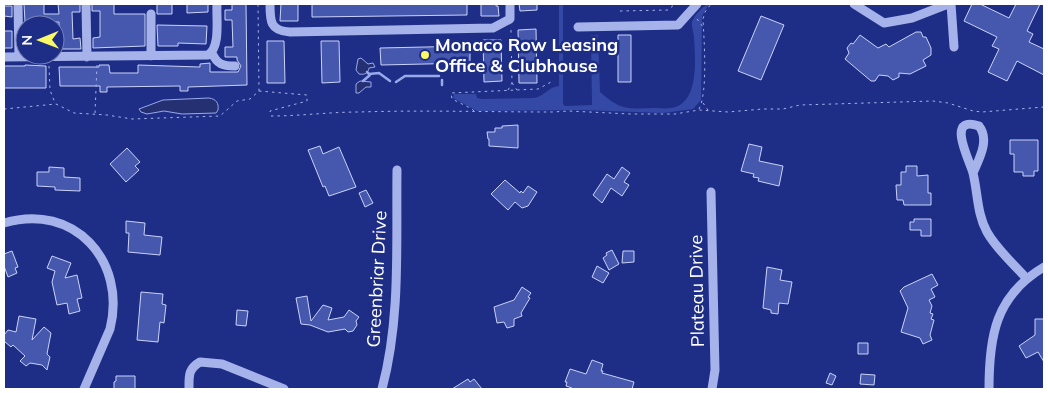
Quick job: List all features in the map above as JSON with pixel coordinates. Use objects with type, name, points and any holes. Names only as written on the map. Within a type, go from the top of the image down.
[{"type":"street","points":[[65,57],[204,56],[212,53],[216,45],[216,4]]},
{"type":"street","points":[[270,4],[272,23],[278,30],[288,32],[490,28],[510,19],[510,4]]},
{"type":"street","points":[[578,27],[678,25],[697,4]]},
{"type":"street","points":[[854,4],[884,23],[912,18],[949,4],[954,47]]},
{"type":"street","points":[[86,6],[87,56]]},
{"type":"street","points":[[151,14],[151,56]]},
{"type":"street","points":[[212,53],[216,62],[220,65],[235,66]]},
{"type":"street","points":[[973,173],[984,144],[984,137],[978,126],[969,125],[963,127],[961,138],[973,173],[977,205],[994,243],[1027,279]]},
{"type":"street","name":"Greenbriar Drive","points":[[382,389],[389,365],[394,325],[397,170]]},
{"type":"street","name":"Plateau Drive","points":[[711,192],[715,370],[712,389]]},
{"type":"street","points":[[4,223],[39,219],[68,227],[88,241],[104,263],[112,285],[114,307],[110,329],[84,389]]},
{"type":"street","points":[[989,389],[989,355],[993,332],[1004,307],[1027,279],[1044,267]]},
{"type":"street","points":[[189,389],[192,367],[200,362],[222,364],[284,389]]},
{"type":"path","points":[[258,4],[259,91]]},
{"type":"path","points":[[620,11],[668,10],[675,4]]},
{"type":"path","points":[[699,110],[703,102],[705,12],[711,4]]},
{"type":"path","points":[[689,12],[704,28]]},
{"type":"path","points":[[508,90],[512,83],[510,19]]},
{"type":"path","points":[[95,114],[97,57]]},
{"type":"path","points":[[49,65],[50,90],[56,104]]},
{"type":"path","points":[[475,112],[472,108],[452,100],[452,92],[538,89],[551,82]]},
{"type":"path","points":[[512,83],[517,90]]},
{"type":"path","points":[[4,109],[56,104],[74,113],[132,119],[214,117],[223,115],[237,101],[250,99],[259,91],[307,95],[307,101],[270,111],[271,116],[360,112],[570,111],[666,114],[699,110],[741,112],[783,109],[800,105],[896,102],[948,103],[982,112],[1044,107]]},
{"type":"path","points":[[703,102],[709,110]]},
{"type":"shaded area","points":[[559,4],[563,4],[563,104],[565,106],[592,105],[591,35],[598,35],[600,92],[613,102],[624,107],[672,108],[681,104],[692,88],[695,56],[692,22],[698,12],[709,4],[702,16],[701,100],[693,109],[663,113],[581,110],[477,111],[453,98],[454,94],[476,94],[477,98],[482,99],[534,98],[559,86]]},
{"type":"shaded area","points":[[361,58],[368,64],[373,63],[375,67],[369,68],[365,74],[359,74],[356,70],[358,59]]},
{"type":"shaded area","points":[[360,81],[371,82],[371,87],[366,87],[359,93],[356,93],[356,84]]},
{"type":"shaded area","points":[[209,98],[217,103],[218,110],[216,113],[182,114],[164,111],[147,114],[139,109],[163,100]]},
{"type":"building","points":[[24,4],[44,4],[44,14],[59,14],[58,4],[80,4],[80,12],[72,12],[73,39],[80,38],[81,49],[65,49],[65,15],[25,15]]},
{"type":"building","points":[[92,4],[114,4],[114,14],[145,14],[145,46],[93,48],[93,38],[100,37],[100,11],[92,11]]},
{"type":"building","points":[[157,4],[172,4],[172,14],[157,14]]},
{"type":"building","points":[[187,4],[208,4],[208,12],[187,13]]},
{"type":"building","points":[[232,4],[246,4],[247,85],[188,87],[188,91],[180,91],[180,86],[107,87],[107,92],[100,92],[100,86],[60,86],[59,67],[99,67],[99,65],[109,65],[110,73],[138,73],[138,65],[200,67],[200,64],[210,63],[210,72],[238,72],[241,66],[237,57],[225,57],[225,47],[233,47],[232,20],[225,20],[225,10],[232,10]]},
{"type":"building","points":[[281,4],[298,4],[298,21],[280,21]]},
{"type":"building","points":[[312,4],[467,4],[467,15],[312,17]]},
{"type":"building","points":[[481,4],[496,4],[499,16],[481,16]]},
{"type":"building","points":[[519,4],[537,4],[537,10],[520,11]]},
{"type":"building","points":[[972,4],[980,4],[1009,18],[1016,4],[1040,4],[1027,31],[1033,34],[1029,42],[1044,49],[1044,75],[1017,61],[1007,81],[988,72],[999,49],[992,46],[997,37],[964,21]]},
{"type":"building","points":[[4,6],[12,6],[12,17],[4,16]]},
{"type":"building","points":[[761,16],[784,25],[761,80],[738,71]]},
{"type":"building","points":[[157,25],[207,26],[206,44],[178,43],[178,46],[158,46]]},
{"type":"building","points":[[536,29],[537,83],[519,83],[518,30]]},
{"type":"building","points":[[4,31],[12,31],[12,48],[4,48]]},
{"type":"building","points":[[916,32],[921,32],[923,37],[926,37],[931,48],[931,55],[923,60],[926,66],[910,74],[899,73],[899,77],[893,80],[888,76],[879,75],[875,81],[871,81],[845,59],[849,53],[847,48],[860,35],[878,48],[886,44],[889,47]]},
{"type":"building","points":[[618,35],[631,35],[631,82],[618,82]]},
{"type":"building","points":[[483,40],[501,40],[502,81],[484,82]]},
{"type":"building","points":[[267,41],[284,41],[285,83],[267,83]]},
{"type":"building","points":[[321,41],[339,41],[340,82],[322,83]]},
{"type":"building","name":"Monaco Row Leasing Office & Clubhouse","points":[[470,46],[470,63],[381,65],[380,48]]},
{"type":"building","points":[[4,66],[46,66],[46,88],[4,88]]},
{"type":"building","points":[[518,125],[518,148],[489,146],[487,132],[495,132],[495,128],[502,128],[502,126]]},
{"type":"building","points":[[1010,140],[1038,140],[1038,171],[1034,171],[1034,176],[1023,176],[1023,172],[1014,172],[1014,154],[1010,154]]},
{"type":"building","points":[[749,144],[762,147],[759,161],[783,166],[779,186],[758,181],[759,178],[753,177],[754,174],[741,171]]},
{"type":"building","points":[[320,146],[323,154],[339,147],[356,187],[329,196],[325,186],[323,187],[308,150]]},
{"type":"building","points":[[127,148],[140,162],[135,166],[139,170],[126,182],[110,164]]},
{"type":"building","points":[[906,166],[917,166],[917,176],[928,175],[928,193],[931,193],[931,205],[904,205],[903,200],[897,200],[896,185],[901,185],[901,172],[906,172]]},
{"type":"building","points":[[49,167],[64,168],[64,177],[80,178],[80,191],[55,190],[55,187],[37,186],[37,172],[49,172]]},
{"type":"building","points":[[622,167],[630,173],[624,182],[629,185],[622,196],[611,188],[602,203],[593,195],[607,174],[614,179]]},
{"type":"building","points":[[505,180],[520,193],[521,191],[523,193],[528,186],[537,192],[528,206],[522,208],[515,202],[508,210],[491,194]]},
{"type":"building","points":[[366,190],[373,203],[365,207],[359,193]]},
{"type":"building","points":[[914,219],[931,219],[931,236],[921,236],[921,230],[910,230],[910,222],[914,222]]},
{"type":"building","points":[[126,221],[145,223],[144,235],[162,237],[160,255],[128,252],[129,233],[126,233]]},
{"type":"building","points":[[612,250],[619,264],[609,270],[603,258],[607,255],[606,253]]},
{"type":"building","points":[[12,251],[18,267],[15,268],[17,273],[8,277],[4,266],[4,254]]},
{"type":"building","points":[[623,251],[634,251],[634,262],[622,263]]},
{"type":"building","points":[[52,256],[71,263],[65,278],[77,275],[82,298],[77,299],[80,311],[69,314],[67,303],[57,305],[52,282],[55,271],[47,268]]},
{"type":"building","points":[[597,266],[609,273],[603,283],[592,277]]},
{"type":"building","points":[[767,267],[782,270],[780,280],[792,282],[788,304],[779,303],[778,314],[771,313],[771,310],[763,308]]},
{"type":"building","points":[[932,274],[938,285],[931,289],[935,297],[929,300],[932,306],[930,313],[933,314],[931,319],[934,320],[930,335],[932,340],[923,344],[920,338],[901,332],[908,308],[900,291],[904,287]]},
{"type":"building","points":[[522,287],[531,293],[521,313],[522,316],[514,319],[514,326],[507,328],[504,322],[497,323],[494,307],[514,300]]},
{"type":"building","points":[[141,292],[163,294],[162,304],[166,305],[164,323],[160,322],[158,342],[137,340]]},
{"type":"building","points":[[307,296],[311,321],[323,305],[332,308],[328,320],[344,317],[349,310],[359,317],[353,331],[348,332],[345,329],[328,332],[310,325],[301,324],[296,298]]},
{"type":"building","points":[[237,310],[248,311],[246,326],[236,325]]},
{"type":"building","points":[[19,316],[36,319],[32,340],[44,327],[51,333],[47,354],[50,357],[47,370],[42,365],[30,363],[26,366],[20,361],[25,356],[13,345],[11,347],[4,341],[4,335],[8,330],[16,332]]},
{"type":"building","points":[[1035,319],[1044,319],[1044,362],[1038,352],[1026,358],[1019,346],[1035,335]]},
{"type":"building","points":[[858,343],[868,343],[868,354],[858,354]]},
{"type":"building","points":[[592,360],[603,364],[602,373],[634,382],[632,389],[571,389],[566,386],[567,382],[565,382],[570,369],[586,374]]},
{"type":"building","points":[[830,373],[836,376],[832,385],[826,383]]},
{"type":"building","points":[[861,374],[875,375],[874,385],[860,384]]},
{"type":"building","points":[[116,376],[135,376],[135,389],[114,389]]},
{"type":"building","points":[[468,379],[470,382],[474,379],[482,389],[452,389]]},
{"type":"waterway","points":[[367,72],[369,74],[379,73],[390,81]]},
{"type":"waterway","points":[[363,81],[370,75]]},
{"type":"waterway","points":[[396,82],[405,76],[439,76]]},
{"type":"waterway","points":[[442,80],[442,85]]},
{"type":"place","name":"Monaco Row Leasing Office & Clubhouse","points":[[425,55]]}]
